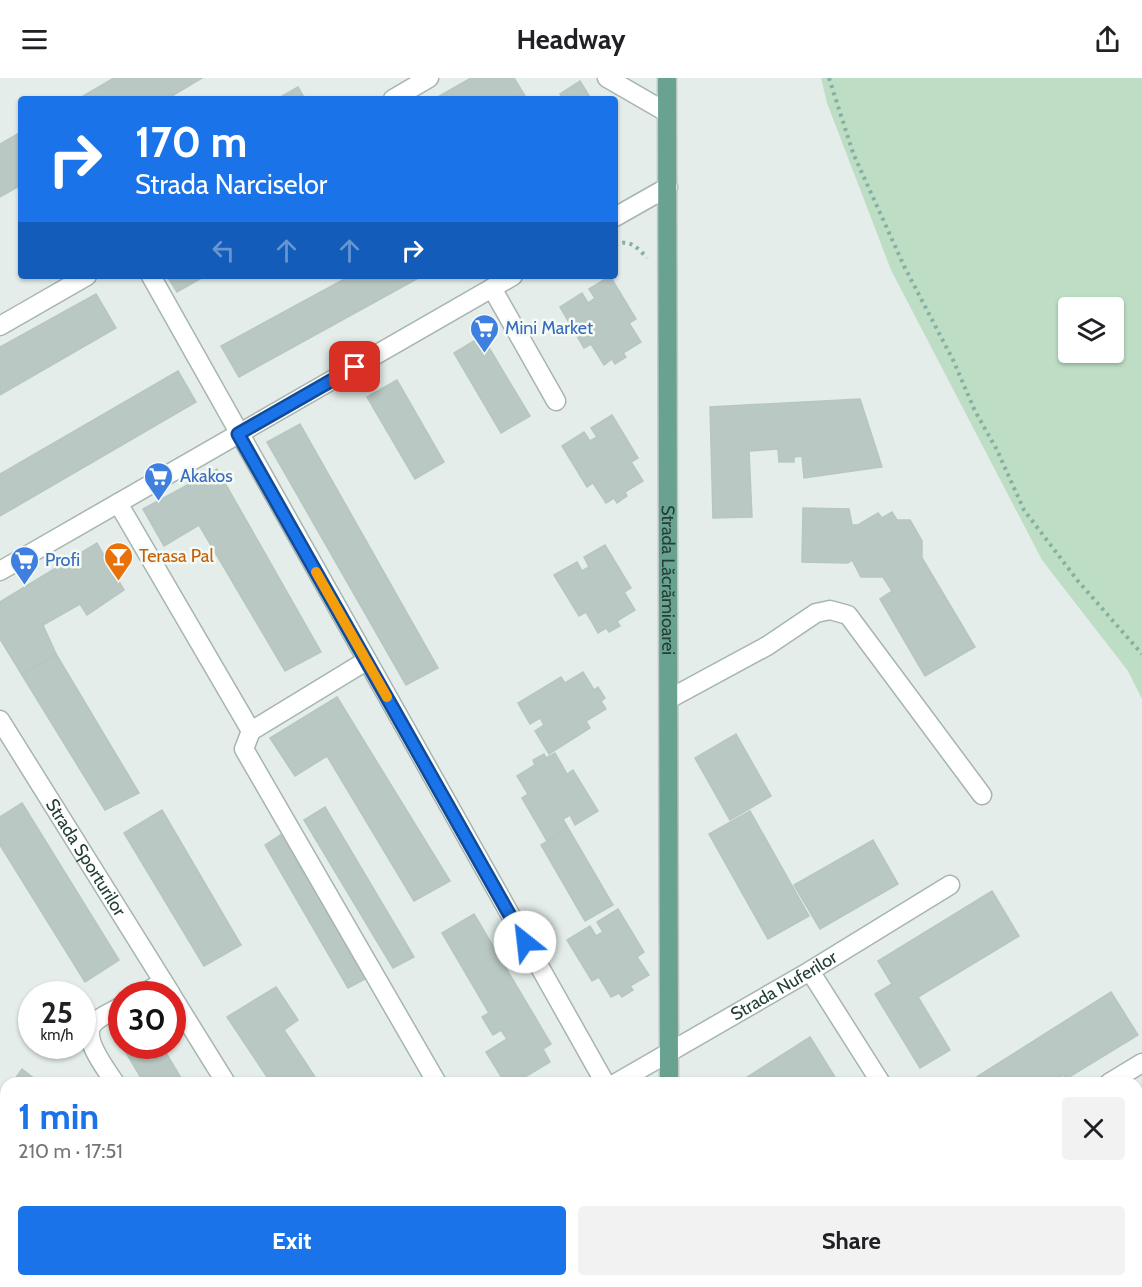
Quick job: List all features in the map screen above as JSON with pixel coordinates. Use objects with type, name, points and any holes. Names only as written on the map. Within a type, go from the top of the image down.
[{"type":"main road","name":"Strada Lăcrămioarei","points":[[667,78],[669,1077]]},
{"type":"street","points":[[398,96],[429,78]]},
{"type":"street","points":[[607,78],[666,112]]},
{"type":"street","points":[[618,215],[668,187]]},
{"type":"street","points":[[0,326],[82,279]]},
{"type":"street","points":[[153,279],[602,1077]]},
{"type":"street","points":[[0,571],[508,279]]},
{"type":"street","points":[[492,288],[556,401]]},
{"type":"street","points":[[118,503],[251,731]]},
{"type":"street","points":[[669,699],[767,646],[816,613],[830,610],[848,615],[982,795]]},
{"type":"street","points":[[366,661],[251,731],[244,748],[434,1077]]},
{"type":"street","name":"Strada Sporturilor","points":[[0,720],[163,981]]},
{"type":"street","name":"Strada Nuferilor","points":[[626,1077],[950,885]]},
{"type":"street","points":[[810,970],[877,1077]]},
{"type":"street","points":[[108,1014],[93,1023],[89,1034],[93,1047],[111,1077]]},
{"type":"street","name":"Strada Sporturilor","points":[[186,1018],[222,1077]]},
{"type":"street","points":[[1119,1077],[1142,1063]]},
{"type":"path","points":[[829,78],[853,153],[904,266],[954,360],[975,411],[997,450],[1024,510],[1078,581],[1142,654]]},
{"type":"green space","points":[[821,78],[1142,78],[1142,699],[1128,671],[1042,560],[891,270],[827,103]]},
{"type":"building","points":[[114,78],[202,78],[172,96],[83,96]]},
{"type":"building","points":[[471,78],[514,78],[525,96],[439,96]]},
{"type":"building","points":[[580,81],[589,96],[561,96],[560,94]]},
{"type":"building","points":[[298,87],[303,96],[282,96]]},
{"type":"building","points":[[18,134],[18,187],[0,197],[0,144]]},
{"type":"building","points":[[169,279],[200,279],[177,292]]},
{"type":"building","points":[[344,279],[417,279],[239,377],[221,346]]},
{"type":"building","points":[[605,279],[612,279],[636,319],[629,323],[641,342],[623,353],[626,357],[615,364],[612,359],[604,365],[591,344],[584,348],[560,307],[582,293],[588,303],[595,298],[589,289]]},
{"type":"building","points":[[96,294],[116,328],[0,395],[0,347]]},
{"type":"building","points":[[482,336],[530,416],[501,433],[454,353]]},
{"type":"building","points":[[178,371],[196,402],[0,516],[0,474]]},
{"type":"building","points":[[397,380],[444,462],[415,479],[367,397]]},
{"type":"building","points":[[860,399],[882,467],[804,478],[802,456],[794,457],[794,462],[779,462],[778,449],[749,451],[752,517],[713,518],[710,407]]},
{"type":"building","points":[[612,415],[638,458],[631,462],[643,481],[625,492],[627,496],[617,503],[614,498],[606,503],[593,483],[587,487],[562,446],[584,432],[590,441],[597,437],[591,428]]},
{"type":"building","points":[[300,424],[438,668],[406,685],[267,442]]},
{"type":"building","points":[[217,469],[321,652],[285,671],[199,525],[164,546],[143,509]]},
{"type":"building","points":[[803,508],[849,509],[852,525],[858,525],[878,513],[882,518],[892,512],[897,520],[910,520],[922,541],[922,558],[975,647],[925,676],[880,599],[892,591],[883,577],[861,577],[852,560],[848,563],[802,562]]},
{"type":"building","points":[[97,543],[124,590],[87,615],[80,604],[43,625],[56,654],[22,675],[0,639],[0,602]]},
{"type":"building","points":[[605,545],[631,588],[624,592],[635,610],[617,621],[620,626],[609,632],[606,628],[598,633],[586,612],[579,616],[554,575],[577,562],[582,571],[589,567],[584,557]]},
{"type":"building","points":[[56,654],[139,793],[105,810],[22,675]]},
{"type":"building","points":[[583,672],[594,690],[598,687],[605,698],[601,701],[606,709],[586,721],[590,728],[549,754],[535,731],[544,725],[540,718],[530,724],[518,703],[561,677],[565,683]]},
{"type":"building","points":[[337,697],[450,881],[414,901],[327,756],[295,776],[270,738]]},
{"type":"building","points":[[736,734],[771,796],[730,820],[695,758]]},
{"type":"building","points":[[555,753],[567,774],[573,770],[598,811],[575,825],[570,815],[563,819],[568,828],[547,841],[522,798],[528,794],[517,776],[535,765],[533,760],[544,754],[546,758]]},
{"type":"building","points":[[22,803],[119,960],[84,981],[0,845],[0,817]]},
{"type":"building","points":[[325,807],[414,957],[393,968],[304,820]]},
{"type":"building","points":[[162,810],[241,945],[204,966],[124,833]]},
{"type":"building","points":[[750,811],[809,916],[768,939],[709,834]]},
{"type":"building","points":[[568,828],[613,905],[585,921],[541,845]]},
{"type":"building","points":[[282,834],[367,978],[348,988],[265,845]]},
{"type":"building","points":[[873,840],[898,884],[820,929],[794,885]]},
{"type":"building","points":[[992,891],[1019,936],[918,997],[950,1050],[920,1068],[875,994],[892,984],[878,961]]},
{"type":"building","points":[[618,909],[644,952],[637,957],[649,975],[630,986],[633,990],[622,997],[619,993],[611,997],[599,977],[592,981],[567,940],[590,926],[596,936],[603,932],[597,922]]},
{"type":"building","points":[[474,914],[551,1044],[543,1049],[550,1062],[525,1077],[501,1077],[486,1052],[507,1039],[501,1030],[493,1035],[482,1017],[489,1013],[442,933]]},
{"type":"building","points":[[276,987],[298,1020],[284,1030],[315,1077],[267,1077],[227,1017]]},
{"type":"building","points":[[1111,992],[1138,1035],[1069,1077],[1064,1075],[1061,1077],[976,1077]]},
{"type":"building","points":[[810,1037],[835,1077],[747,1077]]},
{"type":"building","points":[[130,1059],[170,1059],[180,1077],[140,1077]]},
{"type":"building","points":[[22,1069],[32,1077],[16,1077]]},
{"type":"slow traffic","points":[[316,572],[387,697]]},
{"type":"place","name":"Mini Market","points":[[484,354]]},
{"type":"place","name":"Akakos","points":[[159,502]]},
{"type":"place","name":"Terasa Pal","points":[[118,582]]},
{"type":"place","name":"Profi","points":[[24,586]]},
{"type":"route","points":[[355,367],[238,434],[525,942]]}]
